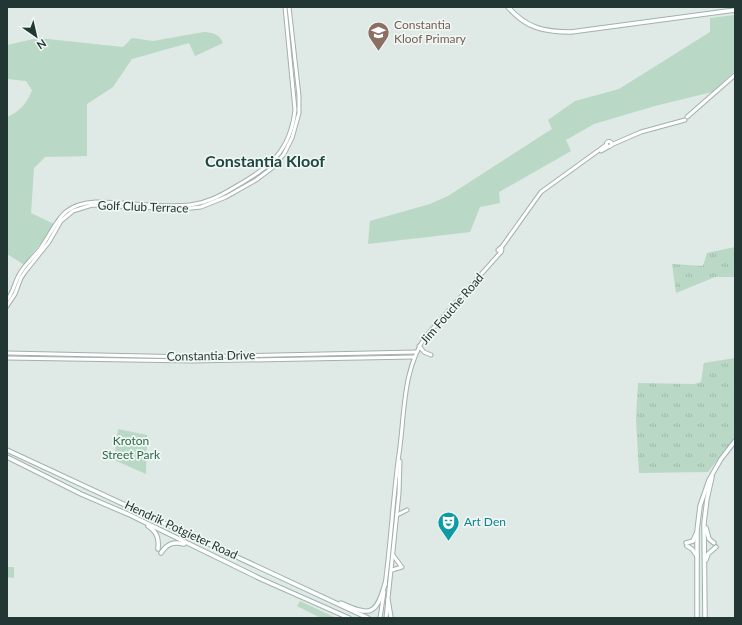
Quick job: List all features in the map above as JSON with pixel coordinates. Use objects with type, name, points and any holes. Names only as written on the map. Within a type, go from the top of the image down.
[{"type":"main road","points":[[506,7],[521,20],[535,28],[548,32],[571,32],[735,10]]},
{"type":"main road","points":[[697,618],[697,531],[702,498],[721,459],[735,441]]},
{"type":"main road","name":"Hendrik Potgieter Road","points":[[7,450],[368,618]]},
{"type":"main road","name":"Hendrik Potgieter Road","points":[[7,457],[66,487],[130,515],[261,579],[349,618]]},
{"type":"main road","points":[[705,618],[704,523],[707,499],[713,474]]},
{"type":"main road","points":[[130,515],[155,531],[158,538],[158,549]]},
{"type":"main road","points":[[704,523],[708,537],[715,545],[708,554],[705,564]]},
{"type":"main road","points":[[697,531],[694,539],[687,544],[698,559]]},
{"type":"main road","points":[[161,553],[170,543],[177,542],[200,549]]},
{"type":"main road","points":[[314,593],[364,612],[370,611],[378,604],[385,584]]},
{"type":"main road","points":[[388,600],[391,618]]},
{"type":"street","name":"Golf Club Terrace","points":[[7,300],[22,271],[42,247],[59,218],[72,207],[83,203],[96,202],[180,205],[202,203],[216,198],[252,178],[271,164],[289,138],[295,110],[286,7]]},
{"type":"street","name":"Golf Club Terrace","points":[[7,306],[15,294],[25,272],[49,242],[61,221],[73,211],[92,205],[182,209],[201,207],[226,197],[256,180],[272,168],[284,154],[292,138],[296,128],[298,113],[298,96],[289,7]]},
{"type":"street","name":"Jim Fouche Road","points":[[380,618],[409,377],[414,357],[419,346],[432,328],[501,250],[510,234],[541,192],[609,145],[640,131],[686,119],[735,75]]},
{"type":"street","points":[[419,346],[424,352],[432,355]]},
{"type":"street","name":"Constantia Drive","points":[[7,353],[192,356],[416,352]]},
{"type":"street","name":"Constantia Drive","points":[[7,358],[192,361],[414,357]]},
{"type":"street","name":"Jim Fouche Road","points":[[386,618],[392,570],[400,477],[399,454]]},
{"type":"street","points":[[397,514],[407,510]]},
{"type":"street","points":[[392,570],[401,566],[393,556]]},
{"type":"green space","points":[[735,15],[735,71],[712,92],[655,106],[594,124],[566,140],[571,151],[499,192],[500,203],[480,207],[470,232],[368,244],[370,221],[430,204],[448,196],[552,129],[548,120],[575,101],[619,89],[710,32],[710,18]]},
{"type":"green space","points":[[204,32],[217,35],[223,43],[195,56],[189,43],[132,59],[113,87],[87,104],[87,156],[45,157],[34,168],[31,213],[54,224],[25,263],[23,264],[7,254],[7,117],[16,112],[22,106],[28,99],[32,90],[26,81],[7,79],[7,45],[38,38],[123,47],[132,38],[153,41]]},
{"type":"green space","points":[[735,247],[735,277],[715,277],[676,293],[672,264],[703,266],[707,253]]},
{"type":"green space","points":[[735,358],[735,438],[708,472],[639,473],[636,418],[638,383],[694,384],[701,382],[704,363]]},
{"type":"green space","name":"Kroton Street Park","points":[[118,429],[147,435],[146,474],[114,460]]},
{"type":"green space","points":[[7,567],[14,567],[14,578],[7,577]]},
{"type":"green space","points":[[300,601],[336,618],[321,618],[297,606]]},
{"type":"place","name":"Constantia Kloof Primary","points":[[378,52]]},
{"type":"place","name":"Art Den","points":[[448,542]]},
{"type":"district","name":"Constantia Kloof","points":[[265,161]]}]
